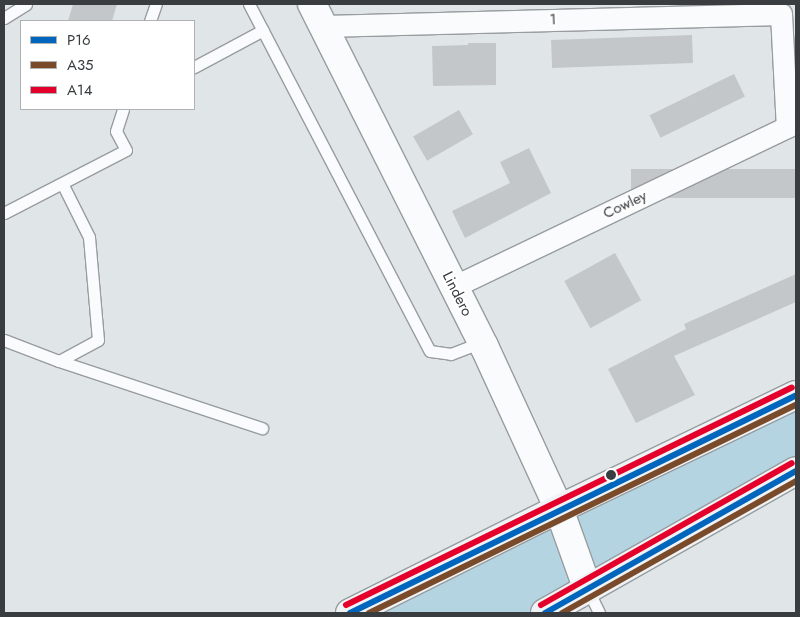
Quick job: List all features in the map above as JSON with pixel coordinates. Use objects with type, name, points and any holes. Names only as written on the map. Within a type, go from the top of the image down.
[{"type":"main road","points":[[350,613],[559,509],[796,395]]},
{"type":"main road","points":[[545,613],[593,602],[796,471]]},
{"type":"street","name":"1","points":[[319,15],[781,14],[792,125]]},
{"type":"street","name":"Lindero","points":[[319,15],[482,342],[559,509],[593,602]]},
{"type":"street","name":"Cowley","points":[[453,286],[792,125]]},
{"type":"lane","points":[[4,18],[26,4]]},
{"type":"lane","points":[[150,20],[156,4]]},
{"type":"lane","points":[[249,4],[430,351],[451,354],[482,342]]},
{"type":"lane","points":[[195,66],[263,30]]},
{"type":"lane","points":[[4,213],[126,150],[116,131],[123,110]]},
{"type":"lane","points":[[60,360],[98,340],[89,237],[62,183]]},
{"type":"lane","points":[[4,340],[262,428]]},
{"type":"shaded area","points":[[796,395],[796,471],[545,613],[350,613]]},
{"type":"building","points":[[73,4],[117,4],[112,20],[68,20]]},
{"type":"building","points":[[692,35],[693,63],[552,68],[551,40]]},
{"type":"building","points":[[468,43],[496,43],[496,85],[433,86],[432,46],[468,45]]},
{"type":"building","points":[[734,74],[745,96],[660,138],[650,115]]},
{"type":"building","points":[[459,110],[473,134],[427,161],[413,136]]},
{"type":"building","points":[[529,148],[551,193],[465,238],[452,211],[510,183],[500,162]]},
{"type":"building","points":[[631,169],[796,169],[796,198],[631,198]]},
{"type":"building","points":[[615,253],[641,300],[590,328],[564,281]]},
{"type":"building","points":[[796,274],[796,302],[674,356],[695,395],[636,423],[608,369],[686,329],[684,324]]},
{"type":"transit line","name":"A14","points":[[346,605],[792,387]]},
{"type":"transit line","name":"P16","points":[[350,613],[796,395]]},
{"type":"transit line","name":"A35","points":[[369,613],[796,405]]},
{"type":"transit line","name":"A14","points":[[541,605],[792,463]]},
{"type":"transit line","name":"P16","points":[[545,613],[796,471]]},
{"type":"transit line","name":"A35","points":[[562,613],[796,481]]}]
